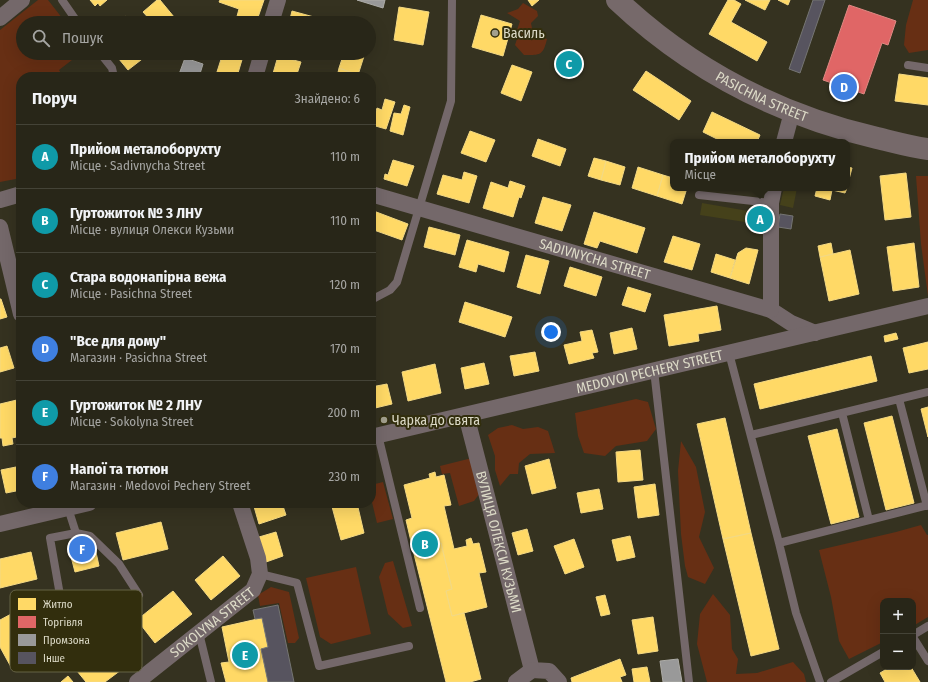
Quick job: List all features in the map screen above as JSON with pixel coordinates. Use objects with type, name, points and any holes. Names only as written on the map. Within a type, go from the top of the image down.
[{"type":"main road","name":"PASICHNA STREET","points":[[617,0],[654,33],[680,52],[741,88],[792,112],[844,130],[928,149]]},
{"type":"street","points":[[0,18],[22,0]]},
{"type":"street","points":[[273,16],[278,0]]},
{"type":"street","points":[[256,72],[260,60]]},
{"type":"street","points":[[785,139],[792,112]]},
{"type":"street","points":[[0,200],[16,195]]},
{"type":"street","name":"SADIVNYCHA STREET","points":[[376,195],[771,310],[791,323],[815,333]]},
{"type":"street","points":[[771,310],[772,196]]},
{"type":"street","points":[[0,227],[16,293]]},
{"type":"street","name":"MEDOVOI PECHERY STREET","points":[[376,436],[928,306]]},
{"type":"street","name":"ВУЛИЦЯ ОЛЕКСИ КУЗЬМИ","points":[[466,415],[532,670]]},
{"type":"street","points":[[0,524],[56,508]]},
{"type":"street","name":"SOKOLYNA STREET","points":[[137,682],[253,590],[260,574],[258,558],[242,508]]},
{"type":"street","points":[[516,682],[532,670],[549,671],[559,682]]},
{"type":"lane","points":[[62,0],[73,16]]},
{"type":"lane","points":[[376,297],[390,290],[395,285],[420,208],[451,102],[452,0]]},
{"type":"lane","points":[[106,60],[112,68],[113,72]]},
{"type":"lane","points":[[908,65],[928,68]]},
{"type":"lane","points":[[699,195],[772,196]]},
{"type":"lane","points":[[730,353],[796,613],[820,682]]},
{"type":"lane","points":[[654,370],[689,682]]},
{"type":"lane","points":[[751,435],[928,392]]},
{"type":"lane","points":[[779,543],[927,506],[899,399]]},
{"type":"lane","points":[[842,413],[869,520]]},
{"type":"lane","points":[[376,440],[420,608]]},
{"type":"lane","points":[[68,508],[76,533]]},
{"type":"lane","points":[[59,590],[50,538],[76,533],[90,536],[119,564],[136,590]]},
{"type":"lane","points":[[260,574],[297,583],[319,666],[409,646]]},
{"type":"lane","points":[[916,634],[928,626]]},
{"type":"lane","points":[[198,633],[211,682]]},
{"type":"lane","points":[[916,641],[928,661]]},
{"type":"lane","points":[[831,682],[880,654]]},
{"type":"shaded area","points":[[38,0],[48,0],[61,16],[18,16]]},
{"type":"shaded area","points":[[913,0],[928,0],[928,50],[909,53],[904,45],[906,25]]},
{"type":"shaded area","points":[[523,3],[537,11],[538,16],[531,23],[533,34],[547,39],[542,52],[534,55],[524,55],[515,45],[520,21],[507,13],[518,9]]},
{"type":"shaded area","points":[[16,17],[16,60],[72,60],[59,70],[60,72],[16,72],[16,179],[0,182],[0,30]]},
{"type":"shaded area","points":[[916,176],[928,176],[928,296],[921,244]]},
{"type":"shaded area","points":[[783,191],[796,191],[793,208],[780,205]]},
{"type":"shaded area","points":[[702,203],[766,214],[764,225],[700,215]]},
{"type":"shaded area","points":[[636,399],[648,402],[656,429],[647,441],[616,446],[605,456],[584,453],[578,436],[575,413]]},
{"type":"shaded area","points":[[512,425],[523,429],[538,427],[548,431],[555,453],[530,454],[519,463],[518,474],[510,474],[500,486],[495,470],[495,456],[488,435],[498,428]]},
{"type":"shaded area","points":[[681,441],[696,467],[705,512],[699,537],[714,568],[705,584],[688,577],[685,566],[681,534],[678,471]]},
{"type":"shaded area","points":[[472,458],[480,493],[474,501],[459,506],[450,473],[442,474],[440,466]]},
{"type":"shaded area","points":[[383,482],[393,519],[377,523],[373,508],[376,508],[376,484]]},
{"type":"shaded area","points":[[921,525],[928,535],[928,617],[916,624],[916,598],[880,598],[880,644],[849,659],[839,641],[831,597],[819,550]]},
{"type":"shaded area","points":[[393,561],[412,626],[403,628],[388,614],[379,577],[385,563]]},
{"type":"shaded area","points":[[356,567],[371,634],[331,644],[320,637],[306,578]]},
{"type":"shaded area","points":[[271,587],[289,592],[299,638],[295,643],[288,643],[279,603],[260,606],[258,595]]},
{"type":"shaded area","points":[[713,594],[730,615],[732,649],[738,659],[736,674],[757,673],[793,662],[804,674],[806,682],[707,682],[697,644],[700,614]]},
{"type":"building: Житло","points":[[90,0],[107,0],[100,6],[98,3],[95,6]]},
{"type":"building: Житло","points":[[157,0],[160,0],[173,16],[147,16],[143,12]]},
{"type":"building: Житло","points":[[220,0],[264,0],[258,16],[237,16],[239,9],[219,2]]},
{"type":"building: Житло","points":[[528,0],[539,0],[532,6]]},
{"type":"building: Житло","points":[[728,0],[734,0],[741,4],[731,22],[767,42],[757,61],[709,34]]},
{"type":"building: Житло","points":[[745,0],[770,0],[765,10]]},
{"type":"building: Житло","points":[[778,0],[790,0],[788,5]]},
{"type":"building: Житло","points":[[399,7],[429,12],[423,45],[394,40]]},
{"type":"building: Житло","points":[[292,11],[310,16],[291,16]]},
{"type":"building: Житло","points":[[481,15],[512,24],[503,56],[472,47]]},
{"type":"building: Житло","points":[[569,54],[575,57],[578,63],[575,69],[569,72],[563,69],[560,63],[563,57]]},
{"type":"building: Житло","points":[[120,60],[141,60],[128,70]]},
{"type":"building: Житло","points":[[221,60],[242,60],[238,72],[217,72]]},
{"type":"building: Житло","points":[[277,60],[293,60],[301,62],[298,72],[273,72]]},
{"type":"building: Житло","points":[[342,60],[363,60],[359,72],[350,72],[339,68]]},
{"type":"building: Житло","points":[[512,65],[532,72],[521,101],[501,93]]},
{"type":"building: Житло","points":[[339,68],[350,72],[338,72]]},
{"type":"building: Житло","points":[[646,71],[691,101],[679,120],[633,90]]},
{"type":"building: Житло","points":[[899,74],[928,78],[928,105],[895,101]]},
{"type":"building: Житло","points":[[385,99],[395,102],[386,129],[376,126],[377,108],[382,110]]},
{"type":"building: Житло","points":[[404,105],[410,107],[403,135],[390,131],[394,113],[401,114]]},
{"type":"building: Житло","points":[[712,112],[760,135],[758,139],[717,139],[703,132]]},
{"type":"building: Житло","points":[[470,131],[495,140],[486,162],[461,153]]},
{"type":"building: Житло","points":[[538,139],[566,149],[560,166],[532,156]]},
{"type":"building: Житло","points":[[594,158],[606,161],[601,180],[588,176]]},
{"type":"building: Житло","points":[[393,160],[414,166],[407,186],[384,179],[385,174],[388,175]]},
{"type":"building: Житло","points":[[606,161],[625,167],[620,185],[601,180]]},
{"type":"building: Житло","points":[[638,167],[663,175],[657,196],[632,188]]},
{"type":"building: Житло","points":[[464,172],[477,176],[469,203],[437,194],[443,175],[462,180]]},
{"type":"building: Житло","points":[[906,173],[911,217],[885,220],[880,176]]},
{"type":"building: Житло","points":[[663,175],[670,177],[670,191],[686,191],[682,204],[657,196]]},
{"type":"building: Житло","points":[[510,181],[525,186],[521,198],[519,197],[513,217],[483,208],[491,182],[508,188]]},
{"type":"building: Житло","points":[[816,191],[832,191],[830,200],[815,196]]},
{"type":"building: Житло","points":[[543,197],[571,205],[562,231],[535,223]]},
{"type":"building: Житло","points":[[376,212],[408,224],[402,240],[376,231]]},
{"type":"building: Житло","points":[[594,212],[645,228],[637,253],[600,241],[597,248],[584,244]]},
{"type":"building: Житло","points":[[429,227],[460,235],[455,255],[424,247]]},
{"type":"building: Житло","points":[[673,236],[700,244],[692,270],[664,262]]},
{"type":"building: Житло","points":[[467,240],[509,252],[504,272],[478,264],[476,272],[459,267]]},
{"type":"building: Житло","points":[[831,243],[833,254],[820,257],[818,246]]},
{"type":"building: Житло","points":[[914,243],[919,287],[893,291],[887,247]]},
{"type":"building: Житло","points":[[746,248],[758,250],[749,284],[730,278],[738,253]]},
{"type":"building: Житло","points":[[850,250],[859,294],[829,301],[820,257]]},
{"type":"building: Житло","points":[[716,254],[735,260],[730,278],[711,272]]},
{"type":"building: Житло","points":[[526,255],[549,261],[540,294],[517,287]]},
{"type":"building: Житло","points":[[570,267],[602,277],[596,296],[564,286]]},
{"type":"building: Житло","points":[[628,287],[651,294],[645,312],[622,305]]},
{"type":"building: Житло","points":[[0,299],[7,317],[0,319]]},
{"type":"building: Житло","points":[[465,302],[512,317],[505,337],[459,322]]},
{"type":"building: Житло","points":[[717,306],[721,330],[698,334],[699,341],[669,346],[664,315]]},
{"type":"building: Житло","points":[[632,328],[637,349],[614,354],[610,333]]},
{"type":"building: Житло","points":[[592,330],[598,352],[592,353],[594,358],[569,364],[564,345],[582,341],[580,332]]},
{"type":"building: Житло","points":[[896,333],[898,339],[885,342],[884,336]]},
{"type":"building: Житло","points":[[928,342],[928,369],[909,373],[903,348]]},
{"type":"building: Житло","points":[[7,346],[14,368],[0,372],[0,348]]},
{"type":"building: Житло","points":[[535,352],[539,371],[514,376],[510,356]]},
{"type":"building: Житло","points":[[871,356],[877,381],[760,409],[754,384]]},
{"type":"building: Житло","points":[[484,363],[489,384],[465,389],[461,368]]},
{"type":"building: Житло","points":[[435,364],[441,393],[408,401],[402,372]]},
{"type":"building: Житло","points":[[387,384],[392,404],[376,408],[376,386]]},
{"type":"building: Житло","points":[[16,400],[16,437],[12,438],[13,444],[3,446],[2,438],[0,438],[0,404]]},
{"type":"building: Житло","points":[[928,407],[928,437],[921,409]]},
{"type":"building: Житло","points":[[892,416],[914,503],[886,510],[864,423]]},
{"type":"building: Житло","points":[[725,418],[751,533],[723,539],[697,424]]},
{"type":"building: Житло","points":[[837,429],[859,517],[831,524],[808,436]]},
{"type":"building: Житло","points":[[640,450],[643,480],[618,482],[616,452]]},
{"type":"building: Житло","points":[[549,459],[556,488],[532,494],[525,466]]},
{"type":"building: Житло","points":[[16,467],[16,491],[6,493],[1,470]]},
{"type":"building: Житло","points":[[435,472],[436,477],[444,475],[451,505],[444,506],[454,549],[467,546],[466,540],[471,538],[473,544],[479,543],[486,572],[479,573],[487,607],[452,616],[446,591],[452,589],[441,543],[413,550],[406,520],[412,518],[404,485],[430,478],[429,474]]},
{"type":"building: Житло","points":[[655,484],[659,515],[638,518],[634,487]]},
{"type":"building: Житло","points":[[599,489],[603,509],[581,513],[577,493]]},
{"type":"building: Житло","points":[[254,508],[284,508],[286,515],[259,524]]},
{"type":"building: Житло","points":[[332,508],[358,508],[364,533],[341,540]]},
{"type":"building: Житло","points":[[161,522],[168,549],[123,560],[116,533]]},
{"type":"building: Житло","points":[[527,529],[533,551],[518,555],[512,533]]},
{"type":"building: Житло","points":[[276,532],[283,556],[266,562],[259,537]]},
{"type":"building: Житло","points":[[751,533],[779,649],[751,656],[723,539]]},
{"type":"building: Житло","points":[[630,536],[635,557],[617,561],[612,540]]},
{"type":"building: Житло","points":[[574,539],[584,567],[565,574],[554,546]]},
{"type":"building: Житло","points":[[94,543],[99,566],[75,572],[69,549]]},
{"type":"building: Житло","points":[[441,543],[452,589],[446,591],[452,616],[464,613],[481,679],[470,682],[446,682],[413,550]]},
{"type":"building: Житло","points":[[31,552],[37,579],[0,588],[0,559]]},
{"type":"building: Житло","points":[[223,556],[240,576],[211,600],[195,580]]},
{"type":"building: Житло","points":[[173,591],[192,614],[155,643],[142,626],[142,616]]},
{"type":"building: Житло","points":[[605,595],[610,614],[601,616],[596,597]]},
{"type":"building: Житло","points":[[10,615],[10,665],[0,647],[0,620]]},
{"type":"building: Житло","points":[[653,617],[658,651],[638,654],[632,620]]},
{"type":"building: Житло","points":[[262,618],[268,647],[261,649],[268,682],[226,682],[221,663],[229,662],[222,627]]},
{"type":"building: Житло","points":[[620,659],[626,675],[620,677],[622,682],[572,682],[571,678]]},
{"type":"building: Житло","points":[[647,667],[650,682],[634,682],[632,669]]},
{"type":"building: Житло","points":[[885,670],[913,670],[920,682],[885,682],[880,673]]},
{"type":"building: Житло","points":[[78,672],[118,672],[105,682],[86,682]]},
{"type":"building: Житло","points":[[68,676],[73,682],[61,682]]},
{"type":"building: Торгівля","points":[[849,5],[896,21],[888,45],[882,43],[864,94],[823,80]]},
{"type":"building: Промзона","points":[[357,0],[385,0],[383,8]]},
{"type":"building: Промзона","points":[[184,60],[191,60],[203,64],[201,72],[180,72]]},
{"type":"building: Промзона","points":[[757,212],[766,214],[764,225],[755,224]]},
{"type":"building: Промзона","points":[[678,659],[682,682],[663,682],[660,661]]},
{"type":"building: Інше","points":[[813,0],[825,0],[800,73],[789,69]]},
{"type":"building: Інше","points":[[780,214],[793,216],[791,229],[778,227]]},
{"type":"building: Інше","points":[[278,605],[294,682],[268,682],[261,649],[268,647],[262,618],[255,619],[253,610]]},
{"type":"place","name":"Василь","points":[[495,33]]},
{"type":"place","name":"Стара водонапірна вежа","points":[[569,64]]},
{"type":"place","name":"\"Все для дому\"","points":[[844,87]]},
{"type":"place","name":"Прийом металоборухту","points":[[760,219]]},
{"type":"place","name":"Чарка до свята","points":[[384,420]]},
{"type":"place","name":"Гуртожиток № 3 ЛНУ","points":[[425,544]]},
{"type":"place","name":"Напої та тютюн","points":[[82,549]]},
{"type":"place","name":"Гуртожиток № 2 ЛНУ","points":[[245,655]]}]
